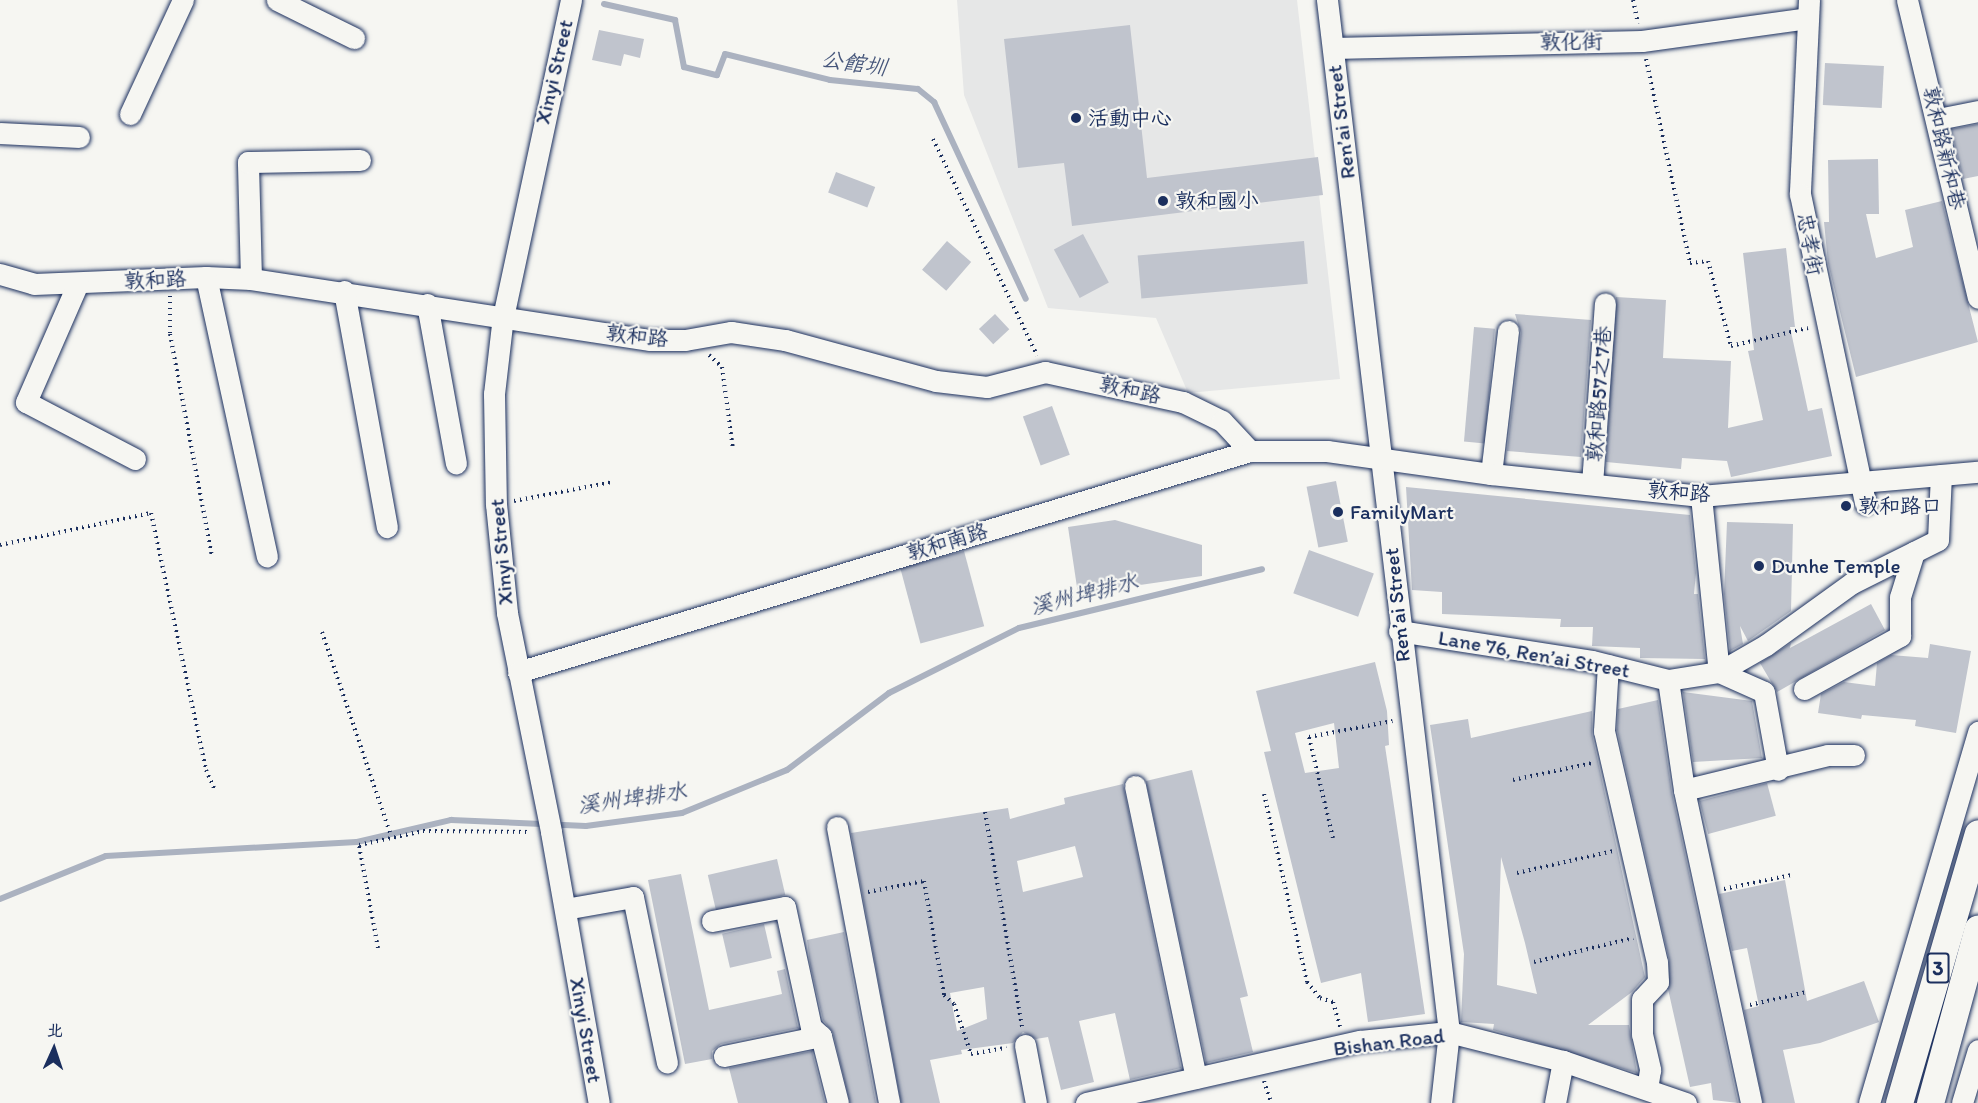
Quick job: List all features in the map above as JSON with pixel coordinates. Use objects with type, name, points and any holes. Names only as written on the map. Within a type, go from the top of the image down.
[{"type":"main road","name":"3","points":[[1899,1103],[1978,833]]},
{"type":"main road","name":"3","points":[[1930,1103],[1978,928]]},
{"type":"street","points":[[130,114],[183,0]]},
{"type":"street","points":[[277,0],[354,38]]},
{"type":"street","name":"Xinyi Street","points":[[571,0],[503,316],[494,394],[496,504],[507,613],[551,832],[599,1103]]},
{"type":"street","name":"Ren’ai Street","points":[[1328,0],[1399,631],[1449,1032],[1441,1103]]},
{"type":"street","name":"敦和路新和巷","points":[[1906,0],[1938,119],[1978,298]]},
{"type":"street","name":"敦化街","points":[[1333,48],[1642,41],[1808,9]]},
{"type":"street","name":"忠孝街","points":[[1808,9],[1800,194],[1864,493]]},
{"type":"street","points":[[1938,119],[1978,111]]},
{"type":"street","points":[[0,133],[79,137]]},
{"type":"street","points":[[251,279],[248,162],[360,160]]},
{"type":"street","name":"敦和路","points":[[0,274],[34,284],[206,277],[251,279],[344,291],[650,340],[685,340],[731,332],[785,340],[936,381],[987,387],[1046,372],[1183,402],[1222,421],[1250,451]]},
{"type":"street","points":[[206,277],[267,556]]},
{"type":"street","points":[[78,283],[26,402],[135,459]]},
{"type":"street","points":[[344,291],[387,527]]},
{"type":"street","name":"敦和路57之7巷","points":[[1592,484],[1605,303]]},
{"type":"street","points":[[427,304],[456,463]]},
{"type":"street","points":[[1491,474],[1508,332]]},
{"type":"street","name":"敦和南路","points":[[518,672],[1250,451],[1327,451],[1381,458]]},
{"type":"street","name":"敦和路","points":[[1381,458],[1491,474],[1701,496],[1864,493],[1941,475],[1978,472]]},
{"type":"street","points":[[1751,1103],[1684,790],[1668,680],[1719,672],[1784,632],[1852,583],[1938,540],[1941,475]]},
{"type":"street","points":[[1701,496],[1719,672]]},
{"type":"street","points":[[1804,689],[1900,636],[1902,589],[1914,552]]},
{"type":"street","name":"Lane 76, Ren’ai Street","points":[[1399,631],[1608,665],[1668,680]]},
{"type":"street","points":[[1608,665],[1603,705],[1609,760],[1650,933],[1659,982],[1642,999],[1642,1034],[1650,1070],[1647,1088]]},
{"type":"street","points":[[1719,672],[1764,692],[1778,770]]},
{"type":"street","points":[[1869,1103],[1978,732]]},
{"type":"street","points":[[1684,790],[1778,770],[1828,755],[1854,755]]},
{"type":"street","points":[[1135,786],[1196,1078]]},
{"type":"street","points":[[837,827],[889,1103]]},
{"type":"street","points":[[565,909],[633,897],[667,1063]]},
{"type":"street","points":[[712,921],[785,906],[810,1027],[821,1036],[838,1103]]},
{"type":"street","name":"Bishan Road","points":[[1086,1103],[1346,1045],[1449,1032],[1563,1061],[1686,1103]]},
{"type":"street","points":[[724,1056],[821,1036]]},
{"type":"street","points":[[1025,1046],[1036,1103]]},
{"type":"street","points":[[1962,1103],[1978,1050]]},
{"type":"street","points":[[1555,1103],[1563,1061]]},
{"type":"path","points":[[1642,41],[1690,263],[1708,261],[1731,346],[1826,324]]},
{"type":"path","points":[[933,139],[1046,372]]},
{"type":"path","points":[[170,279],[170,333],[212,556]]},
{"type":"path","points":[[685,340],[722,367],[732,449]]},
{"type":"path","points":[[496,504],[613,482]]},
{"type":"path","points":[[0,545],[151,513],[206,770],[214,788]]},
{"type":"path","points":[[322,632],[391,836]]},
{"type":"path","points":[[1333,838],[1309,737],[1410,717]]},
{"type":"path","points":[[1514,780],[1609,760]]},
{"type":"path","points":[[1264,794],[1307,981],[1320,998],[1333,1002],[1346,1045]]},
{"type":"path","points":[[849,896],[924,881],[944,994],[954,1004],[971,1054],[1025,1046],[986,812]]},
{"type":"path","points":[[378,948],[359,845],[391,836],[423,831],[551,832]]},
{"type":"path","points":[[1517,873],[1629,847]]},
{"type":"path","points":[[1707,893],[1791,875]]},
{"type":"path","points":[[1534,962],[1650,933]]},
{"type":"path","points":[[1732,1009],[1806,992]]},
{"type":"shaded area","name":"敦和國小","points":[[957,0],[1297,0],[1340,379],[1188,393],[1156,318],[1048,308],[964,95]]},
{"type":"building","points":[[1130,25],[1147,178],[1318,157],[1323,195],[1072,226],[1064,163],[1018,168],[1004,39]]},
{"type":"building","points":[[599,30],[644,39],[640,58],[624,54],[621,66],[592,60]]},
{"type":"building","points":[[1825,63],[1884,66],[1882,108],[1823,105]]},
{"type":"building","points":[[1978,124],[1978,176],[1963,179],[1951,129]]},
{"type":"building","points":[[1878,159],[1879,214],[1866,214],[1876,258],[1913,247],[1905,210],[1942,201],[1978,342],[1856,377],[1828,263],[1824,222],[1829,222],[1828,160]]},
{"type":"building","points":[[836,172],[875,187],[867,208],[828,193]]},
{"type":"building","points":[[1083,234],[1109,283],[1080,298],[1054,249]]},
{"type":"building","points":[[947,241],[971,262],[946,291],[922,270]]},
{"type":"building","points":[[1304,241],[1308,284],[1141,298],[1138,256]]},
{"type":"building","points":[[1786,248],[1795,327],[1790,327],[1808,411],[1822,408],[1832,456],[1731,477],[1727,461],[1682,458],[1681,469],[1606,462],[1616,297],[1666,300],[1663,358],[1731,361],[1728,428],[1763,420],[1748,351],[1754,350],[1743,253]]},
{"type":"building","points":[[995,314],[1009,329],[993,344],[979,329]]},
{"type":"building","points":[[1515,314],[1591,320],[1581,457],[1507,451],[1521,333]]},
{"type":"building","points":[[1474,327],[1495,329],[1485,443],[1464,442]]},
{"type":"building","points":[[1052,406],[1070,455],[1041,465],[1023,417]]},
{"type":"building","points":[[1336,481],[1348,542],[1318,548],[1307,487]]},
{"type":"building","points":[[1406,487],[1690,515],[1696,573],[1694,594],[1698,594],[1705,659],[1640,658],[1640,648],[1592,646],[1593,627],[1560,627],[1561,619],[1442,614],[1442,592],[1412,590]]},
{"type":"building","points":[[1115,520],[1202,545],[1202,576],[1078,594],[1068,527]]},
{"type":"building","name":"Dunhe Temple","points":[[1727,522],[1793,524],[1791,611],[1748,641],[1740,626],[1743,644],[1730,651],[1724,594]]},
{"type":"building","points":[[1309,550],[1374,574],[1358,617],[1293,593]]},
{"type":"building","points":[[964,551],[984,626],[920,643],[900,568]]},
{"type":"building","points":[[1871,604],[1885,630],[1777,692],[1760,663],[1791,643],[1790,648]]},
{"type":"building","points":[[1930,644],[1971,651],[1956,733],[1915,726],[1916,720],[1862,715],[1861,719],[1818,713],[1821,694],[1844,682],[1875,686],[1877,663],[1891,655],[1928,658]]},
{"type":"building","points":[[1375,662],[1387,711],[1389,745],[1385,746],[1425,1014],[1368,1022],[1361,973],[1321,983],[1264,752],[1271,751],[1256,691]],"holes":[[[1334,723],[1339,768],[1305,773],[1295,733]]]},
{"type":"building","points":[[1683,692],[1752,701],[1762,758],[1693,762]]},
{"type":"building","points":[[1658,700],[1672,793],[1738,1103],[1713,1100],[1711,1083],[1690,1087],[1668,989],[1669,959],[1617,730],[1618,709]]},
{"type":"building","points":[[1592,711],[1592,734],[1645,977],[1632,992],[1588,1025],[1629,1025],[1637,1073],[1493,1030],[1494,1024],[1461,1022],[1464,954],[1430,725],[1468,719],[1471,738]],"holes":[[[1501,857],[1537,994],[1497,985]]]},
{"type":"building","points":[[1192,770],[1248,996],[1240,998],[1253,1052],[1206,1063],[1146,781]]},
{"type":"building","points":[[1767,783],[1776,816],[1708,834],[1699,801]]},
{"type":"building","points":[[1123,784],[1181,1068],[1130,1080],[1115,1013],[1079,1021],[1094,1082],[1061,1090],[1048,1037],[1036,1039],[1023,1032],[1013,1043],[961,1050],[962,1054],[930,1060],[940,1103],[901,1103],[851,833],[1008,808],[1010,819],[1065,804],[1064,798]],"holes":[[[1075,846],[1083,877],[1023,892],[1017,861]],[[984,987],[987,1019],[957,1031],[950,993]]]},
{"type":"building","points":[[777,859],[785,895],[716,911],[708,875]]},
{"type":"building","points":[[681,874],[709,1010],[782,994],[777,971],[785,969],[798,1028],[721,1044],[712,1051],[712,1059],[685,1064],[648,880]]},
{"type":"building","points":[[1785,880],[1807,1001],[1864,981],[1879,1022],[1820,1043],[1783,1050],[1795,1103],[1763,1103],[1744,1010],[1759,1006],[1747,948],[1732,951],[1719,894]]},
{"type":"building","points":[[764,924],[772,958],[730,968],[722,934]]},
{"type":"building","points":[[844,932],[876,1103],[850,1103],[833,1033],[823,1020],[810,964],[807,940]]},
{"type":"building","points":[[812,1051],[825,1103],[738,1103],[729,1068]]},
{"type":"waterway","name":"公館圳","points":[[604,4],[675,20],[684,67],[717,75],[725,54],[830,80],[918,89],[934,102],[1026,299]]},
{"type":"waterway","name":"溪州埤排水","points":[[0,899],[106,856],[357,842],[451,820],[586,826],[682,813],[787,770],[889,693],[1019,628],[1262,569]]},
{"type":"place","name":"活動中心","points":[[1076,118]]},
{"type":"place","name":"敦和國小","points":[[1163,201]]},
{"type":"place","name":"敦和路口","points":[[1846,506]]},
{"type":"place","name":"FamilyMart","points":[[1338,512]]},
{"type":"place","name":"Dunhe Temple","points":[[1759,566]]}]
